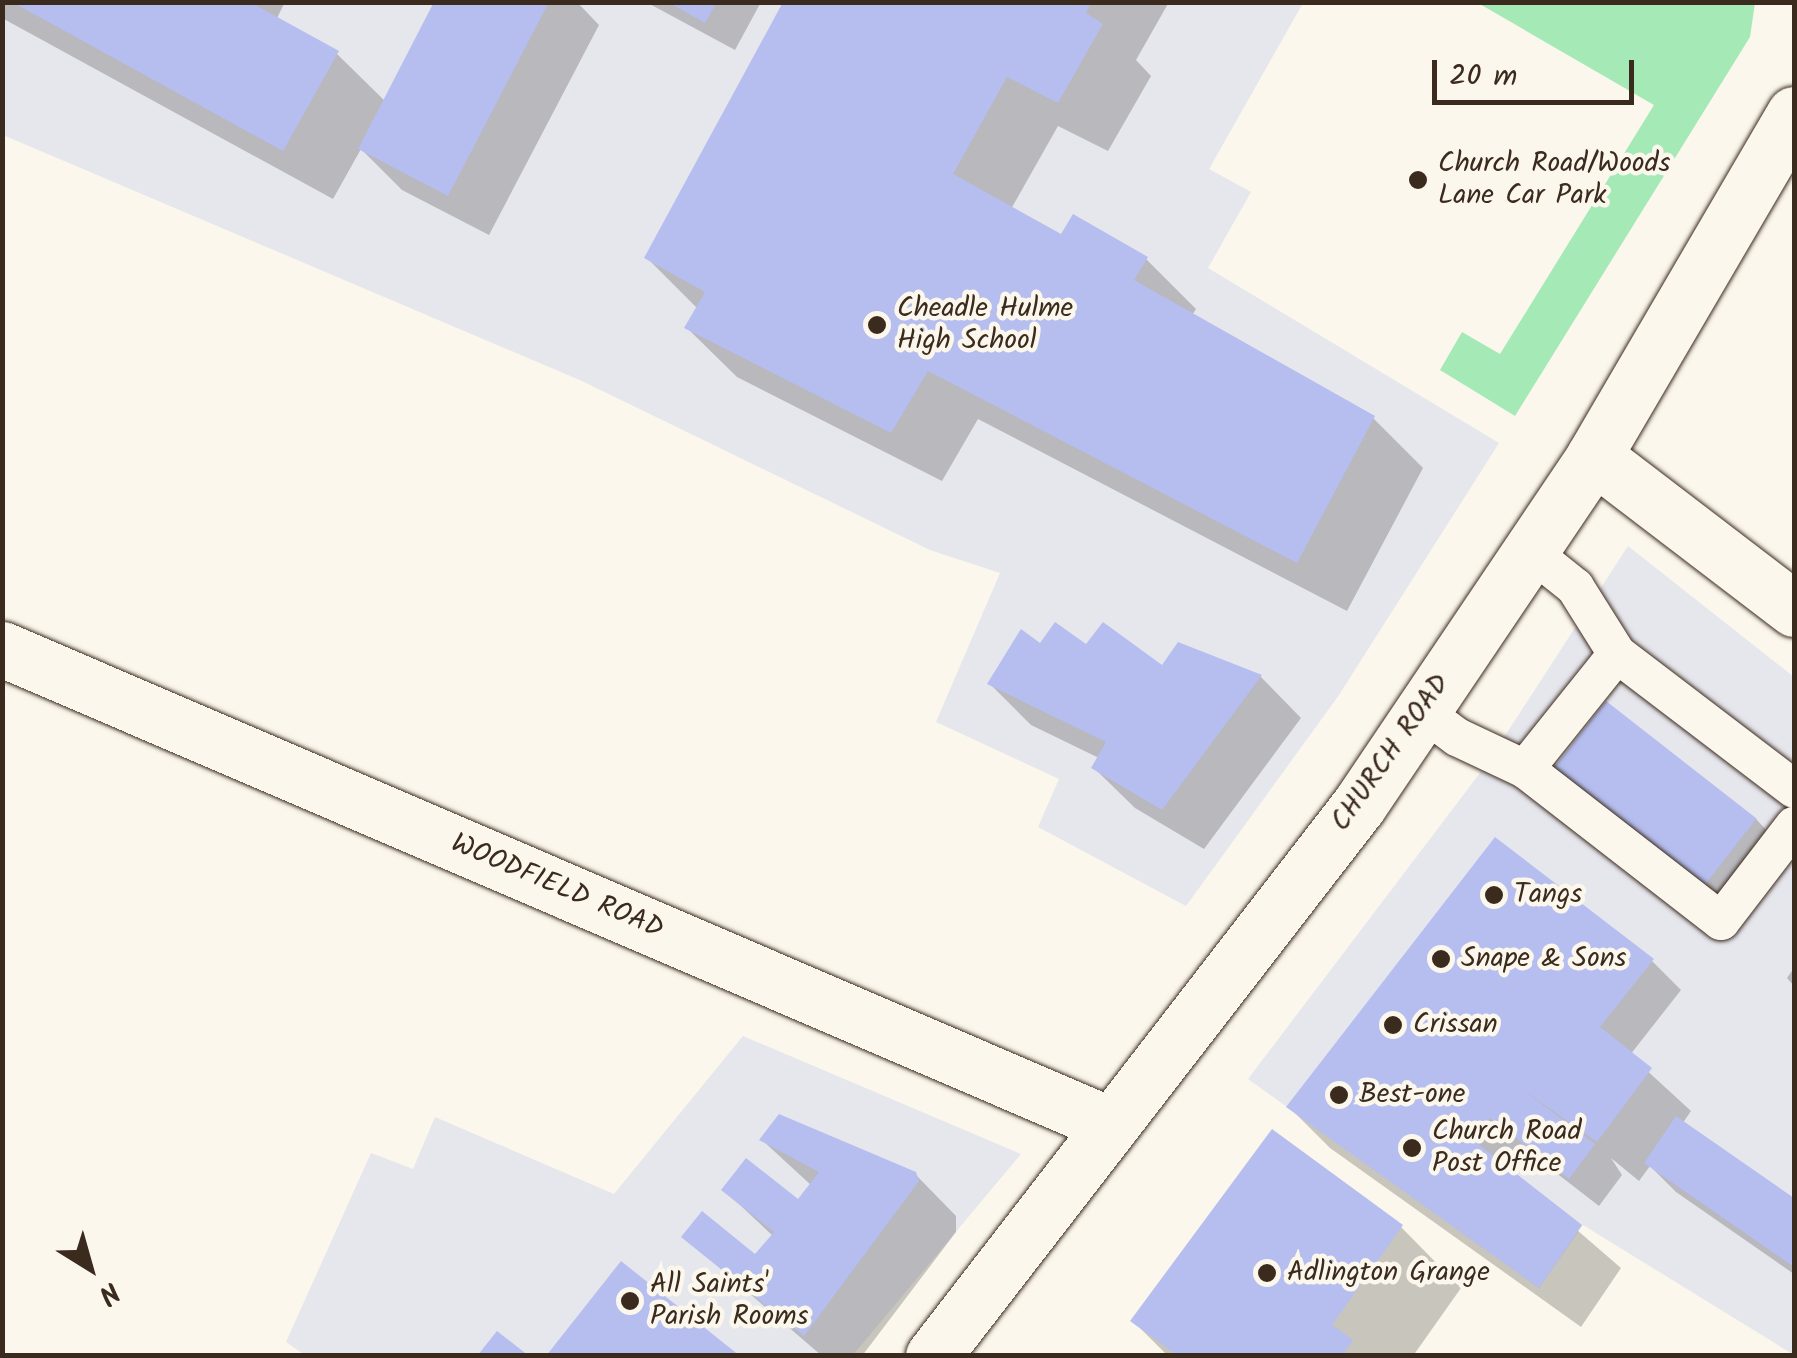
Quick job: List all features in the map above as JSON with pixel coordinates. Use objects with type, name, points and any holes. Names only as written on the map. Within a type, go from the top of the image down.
[{"type":"main road","name":"CHURCH ROAD","points":[[933,1356],[1359,805],[1594,456],[1794,114]]},
{"type":"main road","points":[[1594,456],[1794,609]]},
{"type":"main road","name":"WOODFIELD ROAD","points":[[2,649],[1112,1124]]},
{"type":"lane","points":[[1530,551],[1575,587],[1617,654],[1794,789]]},
{"type":"lane","points":[[1525,769],[1617,654]]},
{"type":"lane","points":[[1422,711],[1458,737],[1525,769],[1721,921],[1794,826]]},
{"type":"shaded area","name":"Cheadle Hulme High School","points":[[2,3],[1303,3],[1209,169],[1251,192],[1208,268],[1499,443],[1339,695],[1186,906],[1038,827],[1059,779],[936,722],[1000,573],[930,550],[582,381],[3,135]]},
{"type":"shaded area","points":[[1628,546],[1794,677],[1794,1355],[1583,1225],[1539,1288],[1248,1079],[1486,765]]},
{"type":"shaded area","points":[[743,1036],[1021,1154],[853,1355],[306,1356],[286,1342],[371,1153],[413,1169],[435,1117],[614,1194]]},
{"type":"green space","points":[[1478,3],[1755,3],[1750,37],[1515,416],[1440,370],[1462,332],[1500,354],[1654,105]]},
{"type":"building","points":[[12,2],[250,2],[339,51],[283,151]]},
{"type":"building","points":[[434,2],[549,2],[448,196],[358,149]]},
{"type":"building","points":[[668,2],[717,2],[705,23]]},
{"type":"building","points":[[783,2],[1091,2],[1086,13],[1103,24],[1058,103],[1007,77],[953,174],[1061,234],[1073,214],[1148,257],[1134,280],[1375,416],[1297,563],[928,371],[891,433],[684,328],[705,292],[644,258]]},
{"type":"building","points":[[1055,622],[1086,644],[1103,622],[1162,665],[1178,642],[1262,675],[1162,810],[1091,768],[1106,742],[987,684],[1021,629],[1040,643]]},
{"type":"building","points":[[1606,701],[1757,819],[1702,888],[1552,770]]},
{"type":"building","points":[[1495,837],[1654,959],[1600,1027],[1652,1068],[1597,1142],[1519,1087],[1595,1144],[1569,1179],[1490,1118],[1473,1140],[1582,1225],[1539,1288],[1286,1107]]},
{"type":"building","points":[[779,1114],[916,1172],[919,1181],[804,1336],[681,1237],[702,1211],[755,1254],[774,1232],[721,1190],[746,1158],[798,1199],[819,1172],[759,1140]]},
{"type":"building","points":[[1676,1116],[1794,1198],[1794,1267],[1644,1163]]},
{"type":"building","name":"Adlington Grange","points":[[1272,1129],[1403,1225],[1332,1325],[1353,1340],[1342,1356],[1178,1356],[1130,1321]]},
{"type":"building","name":"All Saints' Parish Rooms","points":[[621,1261],[740,1356],[546,1356]]},
{"type":"building","points":[[497,1331],[529,1356],[477,1356]]},
{"type":"place","name":"Church Road/Woods Lane Car Park","points":[[1418,180]]},
{"type":"place","name":"Cheadle Hulme High School","points":[[877,325]]},
{"type":"place","name":"Tangs","points":[[1494,895]]},
{"type":"place","name":"Snape & Sons","points":[[1441,959]]},
{"type":"place","name":"Crissan","points":[[1393,1025]]},
{"type":"place","name":"Best-one","points":[[1339,1095]]},
{"type":"place","name":"Church Road Post Office","points":[[1412,1148]]},
{"type":"place","name":"Adlington Grange","points":[[1267,1273]]},
{"type":"place","name":"All Saints' Parish Rooms","points":[[630,1301]]}]
